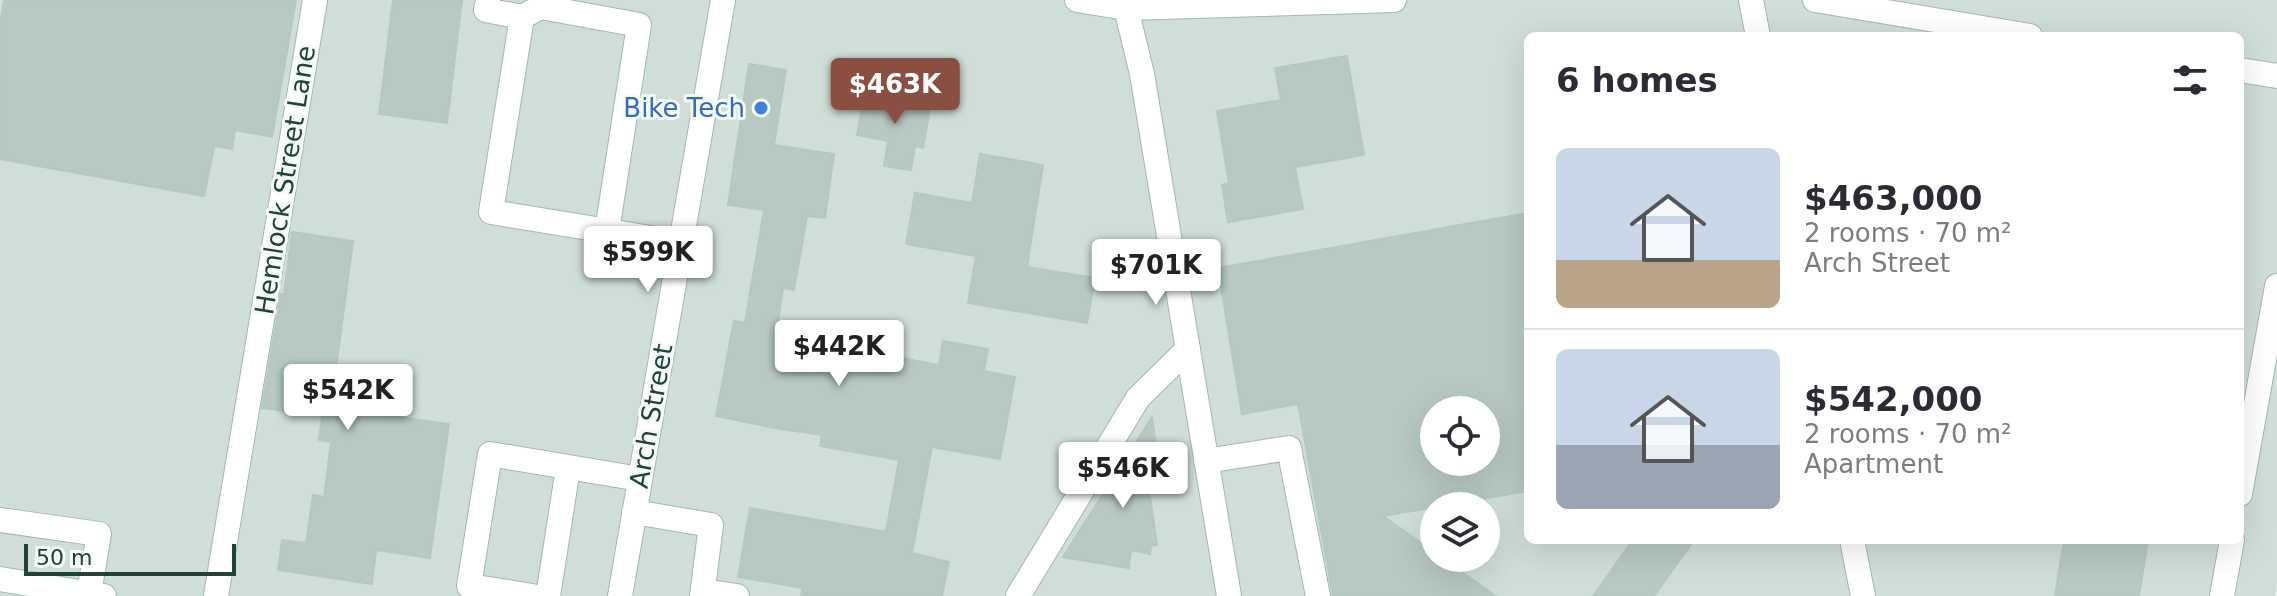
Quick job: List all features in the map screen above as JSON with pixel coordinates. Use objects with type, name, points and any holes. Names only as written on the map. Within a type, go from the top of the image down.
[{"type":"street","name":"Hemlock Street Lane","points":[[216,596],[315,0]]},
{"type":"street","points":[[488,0],[486,10],[522,17],[541,7],[639,25],[607,231]]},
{"type":"street","name":"Arch Street","points":[[620,596],[723,0]]},
{"type":"street","points":[[1077,0],[1125,4],[1394,0]]},
{"type":"street","points":[[1751,0],[1757,32]]},
{"type":"street","points":[[1815,0],[2006,32]]},
{"type":"street","points":[[1125,4],[1142,74],[1229,596]]},
{"type":"street","points":[[522,17],[491,212],[681,243]]},
{"type":"street","points":[[2244,71],[2277,76]]},
{"type":"street","points":[[2244,450],[2248,406],[2277,286]]},
{"type":"street","points":[[1018,596],[1138,398],[1188,349]]},
{"type":"street","points":[[1206,461],[1289,448],[1318,596]]},
{"type":"street","points":[[532,596],[469,586],[490,454],[640,479]]},
{"type":"street","points":[[548,596],[568,468]]},
{"type":"street","points":[[634,512],[711,525],[702,594],[737,596]]},
{"type":"street","points":[[0,520],[99,534],[98,595],[0,579]]},
{"type":"street","points":[[1853,544],[1863,596]]},
{"type":"street","points":[[2222,596],[2231,544]]},
{"type":"shaded area","points":[[0,0],[2277,0],[2275,596],[0,596]]},
{"type":"building","points":[[4,0],[296,0],[272,137],[235,130],[232,149],[214,146],[204,196],[0,159],[0,25]]},
{"type":"building","points":[[393,0],[462,0],[447,123],[379,114]]},
{"type":"building","points":[[1347,56],[1364,155],[1295,167],[1303,209],[1228,222],[1222,185],[1229,183],[1217,111],[1281,100],[1275,68]]},
{"type":"building","points":[[749,64],[786,70],[774,145],[834,154],[825,218],[807,216],[794,290],[783,288],[776,335],[939,365],[943,341],[988,349],[984,371],[1015,377],[1000,459],[932,447],[912,553],[949,562],[942,596],[801,596],[803,588],[738,577],[750,508],[886,532],[899,460],[820,446],[822,435],[716,416],[734,321],[745,323],[764,210],[728,205]]},
{"type":"building","points":[[865,92],[931,104],[923,148],[915,146],[911,170],[884,166],[888,141],[857,135]]},
{"type":"building","points":[[980,154],[1043,165],[1027,267],[1095,278],[1087,323],[968,303],[976,256],[906,244],[915,193],[972,203]]},
{"type":"building","points":[[1524,214],[1524,492],[1500,496],[1500,492],[1420,492],[1420,510],[1383,516],[1420,542],[1420,572],[1462,572],[1496,596],[1333,596],[1298,404],[1242,414],[1218,268]]},
{"type":"building","points":[[292,232],[353,241],[333,391],[338,392],[337,402],[391,410],[390,416],[449,424],[430,558],[376,550],[372,584],[278,570],[282,540],[306,543],[313,495],[324,497],[331,442],[319,440],[322,416],[262,408],[281,294],[284,294]]},
{"type":"building","points":[[1152,417],[1162,488],[1149,490],[1157,545],[1151,546],[1150,554],[1131,550],[1129,568],[1063,557]]},
{"type":"building","points":[[1630,544],[1691,544],[1654,596],[1593,596]]},
{"type":"building","points":[[2063,544],[2147,544],[2139,596],[2055,596]]},
{"type":"place","name":"Bike Tech","points":[[761,108]]}]
